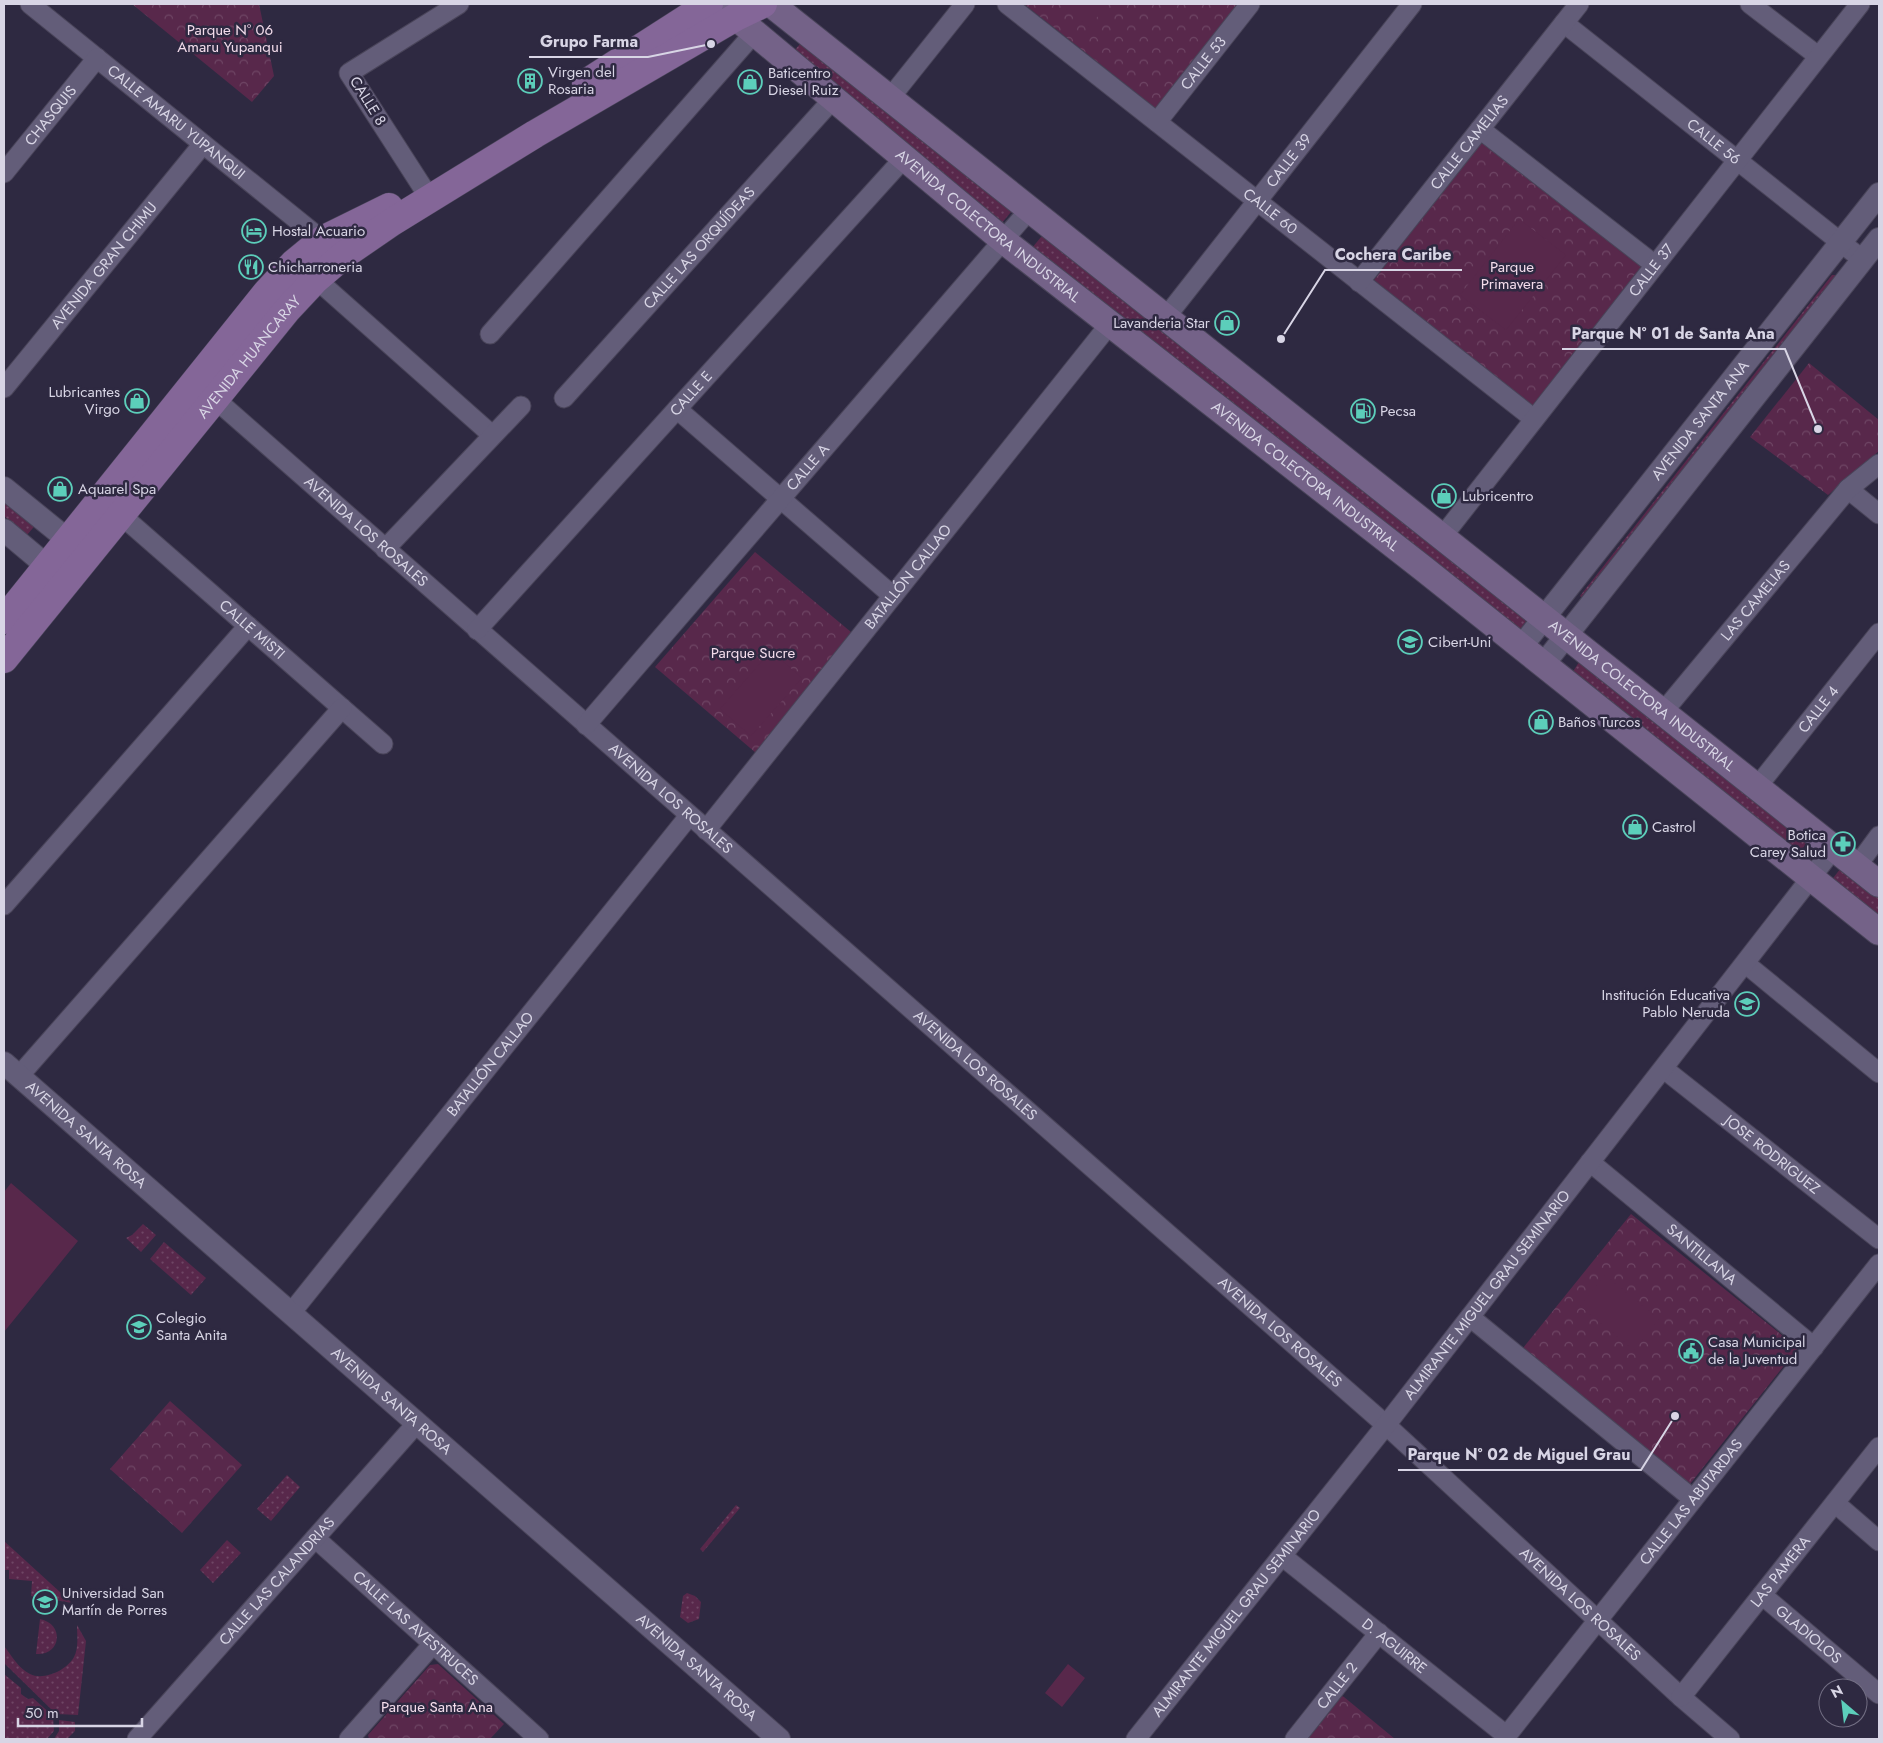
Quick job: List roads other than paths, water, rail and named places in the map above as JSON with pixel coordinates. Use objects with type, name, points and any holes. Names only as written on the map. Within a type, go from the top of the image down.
[{"type":"main road","name":"AVENIDA HUANCARAY","points":[[4,620],[267,292],[294,263],[322,240],[423,188],[709,4]]},
{"type":"main road","name":"AVENIDA HUANCARAY","points":[[4,659],[287,310],[316,279],[344,255],[392,222],[535,134],[763,4]]},
{"type":"main road","name":"AVENIDA COLECTORA INDUSTRIAL","points":[[771,4],[1879,884]]},
{"type":"main road","name":"AVENIDA COLECTORA INDUSTRIAL","points":[[737,18],[1004,241],[1521,647],[1879,932]]},
{"type":"street","name":"CALLE AMARU YUPANQUI","points":[[30,4],[322,240]]},
{"type":"street","name":"CALLE 8","points":[[423,188],[349,73],[459,4]]},
{"type":"street","points":[[890,98],[965,4]]},
{"type":"street","name":"CALLE 60","points":[[1007,4],[1534,419]]},
{"type":"street","name":"CALLE 53","points":[[1157,122],[1250,4]]},
{"type":"street","name":"CALLE 39","points":[[1166,317],[1412,4]]},
{"type":"street","name":"CALLE CAMELIAS","points":[[1359,282],[1579,4]]},
{"type":"street","points":[[1750,4],[1818,56]]},
{"type":"street","name":"CALLE 37","points":[[1442,537],[1860,4]]},
{"type":"street","points":[[490,334],[737,18]]},
{"type":"street","name":"CALLE 56","points":[[1564,23],[1863,260]]},
{"type":"street","name":"CHASQUIS","points":[[4,173],[97,58]]},
{"type":"street","name":"CALLE LAS ORQUÍDEAS","points":[[564,398],[834,98]]},
{"type":"street","points":[[1480,129],[1655,265]]},
{"type":"street","name":"AVENIDA GRAN CHIMU","points":[[4,388],[203,144]]},
{"type":"street","name":"CALLE E","points":[[477,630],[905,157]]},
{"type":"street","name":"AVENIDA SANTA ANA","points":[[1521,647],[1879,194]]},
{"type":"street","name":"CALLE A","points":[[586,725],[1030,210]]},
{"type":"street","name":"AVENIDA SANTA ANA","points":[[1543,665],[1879,240]]},
{"type":"street","points":[[316,279],[492,435]]},
{"type":"street","name":"BATALLÓN CALLAO","points":[[706,830],[1109,325]]},
{"type":"street","name":"AVENIDA LOS ROSALES","points":[[215,399],[1386,1425],[1681,1697],[1730,1739]]},
{"type":"street","points":[[385,549],[520,406]]},
{"type":"street","points":[[677,409],[893,596]]},
{"type":"street","name":"LAS CAMELIAS","points":[[1663,712],[1848,489],[1879,464]]},
{"type":"street","points":[[4,488],[68,540]]},
{"type":"street","points":[[1848,489],[1879,514]]},
{"type":"street","name":"CALLE MISTI","points":[[120,515],[383,744]]},
{"type":"street","points":[[4,530],[47,566]]},
{"type":"street","points":[[4,905],[248,626]]},
{"type":"street","name":"CALLE 4","points":[[1757,787],[1879,633]]},
{"type":"street","points":[[12,1070],[342,708]]},
{"type":"street","name":"BATALLÓN CALLAO","points":[[291,1313],[689,816]]},
{"type":"street","points":[[1857,866],[1879,836]]},
{"type":"street","name":"ALMIRANTE MIGUEL GRAU SEMINARIO","points":[[1136,1739],[1386,1425],[1746,964],[1834,848]]},
{"type":"street","points":[[1746,964],[1879,1073]]},
{"type":"street","name":"JOSE RODRIGUEZ","points":[[1664,1069],[1879,1239]]},
{"type":"street","name":"AVENIDA SANTA ROSA","points":[[12,1070],[776,1738]]},
{"type":"street","name":"SANTILLANA","points":[[1590,1162],[1814,1347]]},
{"type":"street","name":"CALLE LAS ABUTARDAS","points":[[1506,1737],[1879,1264]]},
{"type":"street","points":[[1470,1317],[1694,1499]]},
{"type":"street","name":"CALLE LAS CALANDRIAS","points":[[137,1739],[417,1423]]},
{"type":"street","name":"LAS PAMERA","points":[[1681,1697],[1879,1447]]},
{"type":"street","points":[[1835,1503],[1879,1541]]},
{"type":"street","name":"CALLE LAS AVESTRUCES","points":[[314,1538],[539,1739]]},
{"type":"street","name":"D. AGUIRRE","points":[[1282,1556],[1506,1737]]},
{"type":"street","name":"GLADIOLOS","points":[[1762,1595],[1879,1694]]},
{"type":"street","name":"CALLE 2","points":[[1295,1739],[1379,1633]]},
{"type":"street","points":[[349,1739],[433,1644]]},
{"type":"place","name":"Grupo Farma","points":[[711,44]]},
{"type":"place","name":"Virgen del Rosaria","points":[[530,81]]},
{"type":"place","name":"Baticentro Diesel Ruiz","points":[[750,82]]},
{"type":"place","name":"Hostal Acuario","points":[[254,231]]},
{"type":"place","name":"Chicharroneria","points":[[251,267]]},
{"type":"place","name":"Lavanderia Star","points":[[1227,323]]},
{"type":"place","name":"Cochera Caribe","points":[[1281,339]]},
{"type":"place","name":"Lubricantes Virgo","points":[[137,401]]},
{"type":"place","name":"Pecsa","points":[[1363,411]]},
{"type":"place","name":"Parque N° 01 de Santa Ana","points":[[1818,429]]},
{"type":"place","name":"Aquarel Spa","points":[[60,489]]},
{"type":"place","name":"Lubricentro","points":[[1444,496]]},
{"type":"place","name":"Cibert-Uni","points":[[1410,642]]},
{"type":"place","name":"Baños Turcos","points":[[1541,722]]},
{"type":"place","name":"Castrol","points":[[1635,827]]},
{"type":"place","name":"Botica Carey Salud","points":[[1843,844]]},
{"type":"place","name":"Institución Educativa Pablo Neruda","points":[[1747,1004]]},
{"type":"place","name":"Colegio Santa Anita","points":[[139,1327]]},
{"type":"place","name":"Casa Municipal de la Juventud","points":[[1691,1351]]},
{"type":"place","name":"Parque N° 02 de Miguel Grau","points":[[1675,1416]]},
{"type":"place","name":"Universidad San Martín de Porres","points":[[45,1602]]},
{"type":"park label","name":"Parque N° 06 Amaru Yupanqui","points":[[230,38]]},
{"type":"park label","name":"Parque Primavera","points":[[1512,276]]},
{"type":"park label","name":"Parque Sucre","points":[[753,653]]},
{"type":"park label","name":"Parque Santa Ana","points":[[437,1707]]}]
